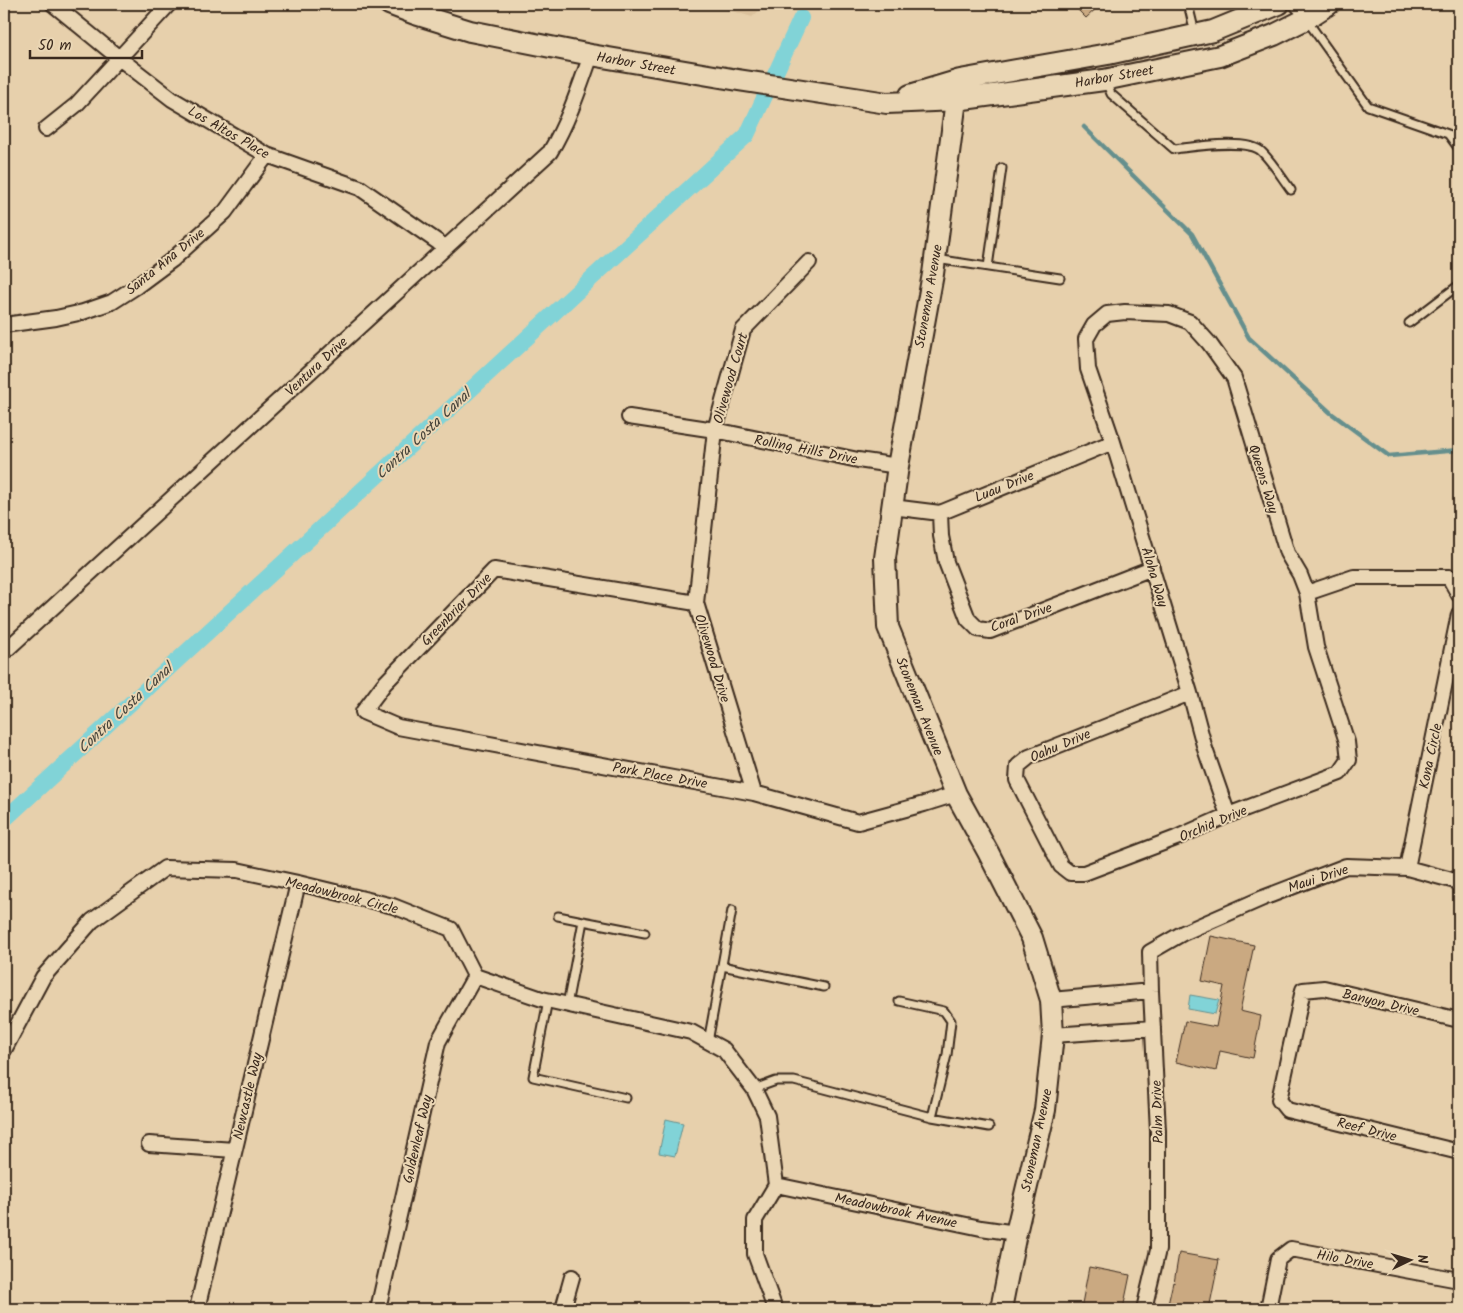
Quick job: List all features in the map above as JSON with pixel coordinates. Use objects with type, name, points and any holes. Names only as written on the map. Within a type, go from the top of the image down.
[{"type":"street","name":"Los Altos Place","points":[[53,4],[172,99],[267,155],[360,188],[445,248]]},
{"type":"street","points":[[46,129],[76,105],[169,4]]},
{"type":"street","name":"Harbor Street","points":[[389,4],[470,31],[591,55],[887,103],[956,100],[1104,80],[1220,56],[1274,35],[1306,19],[1329,4]]},
{"type":"street","name":"Harbor Street","points":[[887,103],[960,80],[1108,54],[1213,31],[1278,4]]},
{"type":"street","name":"Ventura Drive","points":[[4,652],[550,152],[561,134],[575,102],[591,55]]},
{"type":"street","name":"Stoneman Avenue","points":[[960,80],[935,259],[898,466],[885,558],[888,627],[956,794],[1032,938],[1051,1000],[1053,1035],[1045,1110],[1016,1233],[1001,1309]]},
{"type":"street","name":"Santa Ana Drive","points":[[4,325],[56,318],[83,312],[112,302],[137,286],[172,260],[224,212],[267,155]]},
{"type":"street","name":"Olivewood Court","points":[[715,430],[743,330],[809,262]]},
{"type":"street","name":"Queens Way","points":[[1086,339],[1094,325],[1107,314],[1125,312],[1169,314],[1190,322],[1210,343],[1234,378],[1287,553],[1300,576],[1306,593],[1316,646],[1346,742],[1348,760]]},
{"type":"street","name":"Aloha Way","points":[[1086,339],[1088,369],[1152,568],[1205,749],[1228,815]]},
{"type":"street","name":"Rolling Hills Drive","points":[[629,417],[715,430],[898,466]]},
{"type":"street","name":"Olivewood Drive","points":[[715,430],[696,603],[754,793]]},
{"type":"street","name":"Luau Drive","points":[[892,507],[940,513],[1113,442]]},
{"type":"street","name":"Coral Drive","points":[[940,513],[941,536],[946,562],[968,618],[978,629],[990,631],[1152,568]]},
{"type":"street","name":"Greenbriar Drive","points":[[363,712],[384,684],[494,570],[696,603]]},
{"type":"street","points":[[1306,593],[1354,577],[1449,577],[1459,595]]},
{"type":"street","name":"Kona Circle","points":[[1407,868],[1459,614]]},
{"type":"street","name":"Oahu Drive","points":[[1070,873],[1061,866],[1017,780],[1018,766],[1028,757],[1190,693]]},
{"type":"street","name":"Park Place Drive","points":[[363,712],[398,727],[754,793],[858,822],[956,794]]},
{"type":"street","name":"Orchid Drive","points":[[1070,873],[1084,873],[1176,838],[1228,815],[1340,773],[1348,760]]},
{"type":"street","name":"Maui Drive","points":[[1184,933],[1262,898],[1346,866],[1407,868],[1459,882]]},
{"type":"street","name":"Meadowbrook Circle","points":[[4,1050],[43,977],[92,921],[165,868],[237,870],[393,906],[451,929],[475,976]]},
{"type":"street","name":"Newcastle Way","points":[[197,1309],[298,883]]},
{"type":"street","name":"Palm Drive","points":[[1144,1309],[1158,1250],[1158,1131],[1150,952],[1184,933]]},
{"type":"street","points":[[475,976],[548,1000],[691,1032],[724,1050],[754,1089],[767,1116],[776,1185],[755,1220],[754,1254],[775,1309]]},
{"type":"street","name":"Goldenleaf Way","points":[[378,1309],[438,1042],[475,976]]},
{"type":"street","name":"Banyon Drive","points":[[1279,1100],[1303,990],[1324,988],[1459,1020]]},
{"type":"street","points":[[1051,1000],[1151,991]]},
{"type":"street","points":[[1053,1035],[1153,1028]]},
{"type":"street","name":"Reef Drive","points":[[1279,1100],[1287,1110],[1459,1152]]},
{"type":"street","points":[[148,1144],[234,1150]]},
{"type":"street","name":"Meadowbrook Avenue","points":[[776,1185],[981,1228],[1016,1233]]},
{"type":"street","name":"Hilo Drive","points":[[1268,1309],[1278,1259],[1291,1249],[1459,1280]]},
{"type":"street","points":[[563,1309],[572,1276]]},
{"type":"lane","points":[[1188,4],[1196,35]]},
{"type":"lane","points":[[1292,4],[1306,19],[1368,106],[1448,134],[1459,149]]},
{"type":"lane","points":[[1104,80],[1111,94],[1174,149],[1226,144],[1251,146],[1261,151],[1291,190]]},
{"type":"lane","points":[[988,267],[1002,168]]},
{"type":"lane","points":[[935,259],[1060,278]]},
{"type":"lane","points":[[1409,323],[1459,285]]},
{"type":"lane","points":[[708,1042],[732,910]]},
{"type":"lane","points":[[558,916],[645,933]]},
{"type":"lane","points":[[568,1005],[583,921]]},
{"type":"lane","points":[[722,966],[824,987]]},
{"type":"lane","points":[[548,1000],[533,1077],[626,1098]]},
{"type":"lane","points":[[899,1001],[944,1011],[951,1021],[947,1056],[932,1117]]},
{"type":"lane","points":[[754,1089],[776,1080],[794,1080],[932,1117],[989,1127]]},
{"type":"shaded area","points":[[709,4],[767,4],[752,17]]},
{"type":"water","points":[[1190,995],[1219,1000],[1215,1014],[1188,1009]]},
{"type":"water","points":[[666,1119],[683,1123],[675,1156],[659,1153]]},
{"type":"building","points":[[1072,4],[1101,4],[1086,18]]},
{"type":"building","points":[[1211,936],[1254,945],[1240,1011],[1261,1016],[1253,1058],[1220,1051],[1216,1071],[1176,1062],[1185,1021],[1216,1027],[1224,986],[1202,981]]},
{"type":"building","points":[[1179,1253],[1219,1260],[1209,1309],[1167,1309]]},
{"type":"building","points":[[1089,1267],[1130,1275],[1123,1309],[1081,1309]]},
{"type":"waterway","name":"Contra Costa Canal","points":[[4,820],[747,135],[801,18]]},
{"type":"waterway","points":[[1084,127],[1192,234],[1249,338],[1331,413],[1389,456],[1459,450]]}]
